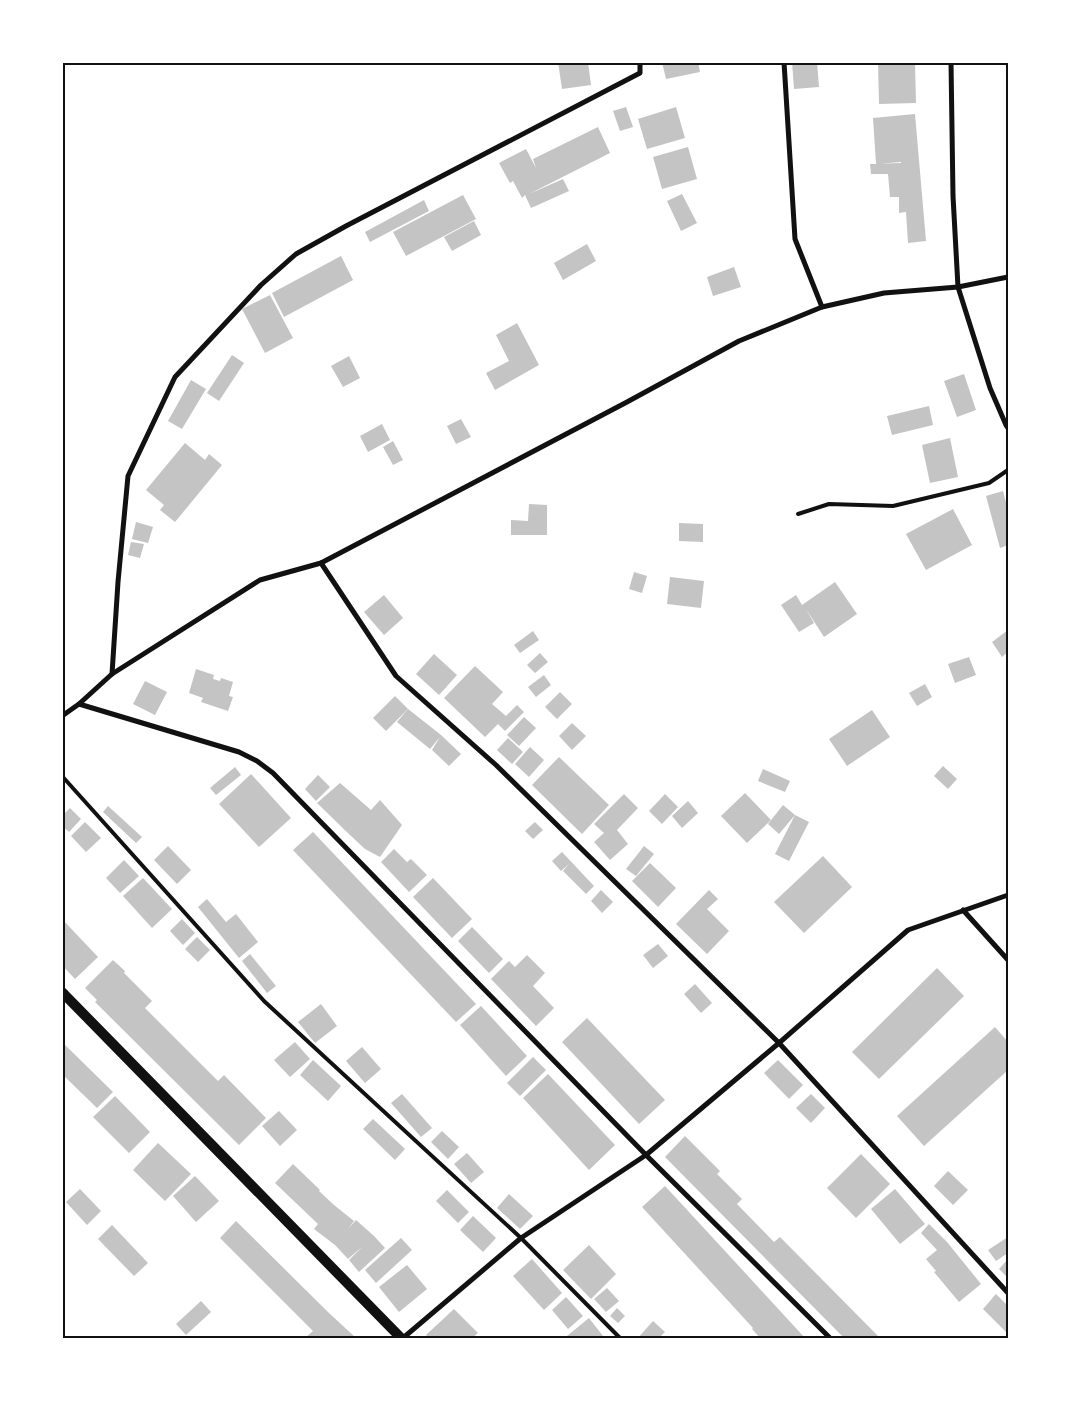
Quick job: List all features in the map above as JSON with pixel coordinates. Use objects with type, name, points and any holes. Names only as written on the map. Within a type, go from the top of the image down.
[{"type":"main road","points":[[62,992],[402,1338]]},
{"type":"street","points":[[112,674],[128,476],[175,377],[260,285],[296,254],[640,73],[640,62]]},
{"type":"street","points":[[784,62],[795,239],[822,307]]},
{"type":"street","points":[[951,62],[953,196],[958,287],[990,388],[1008,428]]},
{"type":"street","points":[[62,716],[79,704],[112,674],[260,580],[321,563],[739,341],[822,307],[884,292],[958,287],[1008,277]]},
{"type":"street","points":[[321,563],[396,676],[496,765],[778,1043],[1008,1293]]},
{"type":"street","points":[[79,704],[239,752],[257,760],[273,773],[646,1155],[830,1338]]},
{"type":"street","points":[[402,1338],[520,1238],[646,1155],[908,930],[1008,895]]},
{"type":"street","points":[[963,910],[1008,960]]},
{"type":"lane","points":[[798,514],[830,504],[892,506],[989,483],[1008,470]]},
{"type":"lane","points":[[62,776],[264,1001],[520,1238],[620,1338]]},
{"type":"building","points":[[558,62],[588,62],[591,85],[562,89]]},
{"type":"building","points":[[662,62],[698,62],[700,72],[666,79]]},
{"type":"building","points":[[792,62],[817,62],[819,87],[794,89]]},
{"type":"building","points":[[878,62],[915,62],[916,103],[879,104]]},
{"type":"building","points":[[626,107],[633,127],[620,131],[613,111]]},
{"type":"building","points":[[676,107],[685,138],[647,149],[638,119]]},
{"type":"building","points":[[915,114],[926,241],[908,243],[906,212],[899,213],[899,197],[890,197],[888,174],[871,174],[870,164],[876,164],[873,118]]},
{"type":"building","points":[[598,127],[610,153],[529,194],[563,179],[569,191],[531,208],[525,195],[522,198],[513,181],[510,183],[499,163],[526,149],[536,168],[533,159]]},
{"type":"building","points":[[688,147],[697,179],[662,189],[653,157]]},
{"type":"building","points":[[682,194],[697,223],[681,231],[667,201]]},
{"type":"building","points":[[463,195],[476,219],[406,256],[393,232]]},
{"type":"building","points":[[424,200],[429,211],[370,242],[365,232]]},
{"type":"building","points":[[474,221],[481,235],[452,251],[444,237]]},
{"type":"building","points":[[587,244],[596,261],[563,280],[554,263]]},
{"type":"building","points":[[341,256],[353,280],[284,317],[272,293]]},
{"type":"building","points":[[734,267],[741,287],[713,296],[707,277]]},
{"type":"building","points":[[270,295],[293,338],[265,353],[242,309]]},
{"type":"building","points":[[517,323],[539,365],[495,390],[486,373],[509,361],[496,335]]},
{"type":"building","points":[[232,355],[244,363],[219,401],[207,393]]},
{"type":"building","points":[[349,356],[360,378],[343,387],[331,366]]},
{"type":"building","points":[[964,374],[976,410],[957,417],[944,381]]},
{"type":"building","points":[[191,380],[206,389],[182,429],[168,421]]},
{"type":"building","points":[[929,406],[933,425],[892,435],[887,416]]},
{"type":"building","points":[[461,419],[471,437],[456,444],[447,426]]},
{"type":"building","points":[[382,424],[390,440],[368,452],[360,436]]},
{"type":"building","points":[[950,438],[958,477],[930,483],[922,445]]},
{"type":"building","points":[[393,441],[403,460],[393,465],[383,447]]},
{"type":"building","points":[[185,443],[205,460],[209,454],[222,465],[175,522],[160,510],[164,505],[146,490]]},
{"type":"building","points":[[1003,491],[1008,510],[1008,545],[1000,548],[986,496]]},
{"type":"building","points":[[529,504],[547,505],[547,535],[511,535],[511,520],[528,521]]},
{"type":"building","points":[[953,509],[972,545],[926,570],[906,534]]},
{"type":"building","points":[[136,522],[153,527],[148,543],[132,539]]},
{"type":"building","points":[[679,523],[703,524],[703,542],[679,541]]},
{"type":"building","points":[[131,542],[144,544],[140,558],[128,555]]},
{"type":"building","points":[[634,572],[647,576],[642,593],[629,589]]},
{"type":"building","points":[[670,577],[704,581],[701,608],[667,604]]},
{"type":"building","points":[[835,582],[857,614],[824,637],[806,609],[814,623],[799,632],[781,605],[796,595],[802,605]]},
{"type":"building","points":[[384,595],[403,618],[384,635],[364,612]]},
{"type":"building","points":[[1008,630],[1008,652],[1002,657],[992,642]]},
{"type":"building","points":[[533,631],[539,640],[520,653],[514,645]]},
{"type":"building","points":[[540,653],[548,662],[535,673],[527,665]]},
{"type":"building","points":[[434,654],[457,675],[439,695],[416,674]]},
{"type":"building","points":[[969,657],[976,675],[955,683],[948,664]]},
{"type":"building","points":[[475,666],[503,692],[492,704],[506,716],[517,705],[524,712],[505,731],[498,724],[485,737],[444,698]]},
{"type":"building","points":[[196,669],[214,675],[213,679],[220,681],[221,678],[233,682],[229,696],[233,697],[228,711],[201,702],[203,698],[189,693]]},
{"type":"building","points":[[544,675],[551,685],[536,697],[528,687]]},
{"type":"building","points":[[145,681],[167,692],[155,715],[133,704]]},
{"type":"building","points":[[925,684],[932,697],[917,706],[909,693]]},
{"type":"building","points":[[560,692],[572,704],[557,719],[545,707]]},
{"type":"building","points":[[395,696],[408,709],[386,731],[373,718]]},
{"type":"building","points":[[408,709],[441,735],[461,754],[449,766],[432,750],[440,737],[430,749],[397,722]]},
{"type":"building","points":[[872,710],[890,737],[847,766],[829,739]]},
{"type":"building","points":[[524,717],[536,728],[519,746],[507,735]]},
{"type":"building","points":[[572,723],[586,736],[572,750],[559,736]]},
{"type":"building","points":[[508,738],[523,752],[512,764],[497,750]]},
{"type":"building","points":[[530,747],[544,760],[529,777],[515,764]]},
{"type":"building","points":[[559,757],[609,805],[582,834],[532,785]]},
{"type":"building","points":[[943,766],[957,779],[948,789],[934,776]]},
{"type":"building","points":[[235,767],[241,775],[216,795],[210,788]]},
{"type":"building","points":[[763,769],[790,781],[785,792],[758,781]]},
{"type":"building","points":[[251,774],[291,818],[259,847],[219,804]]},
{"type":"building","points":[[318,775],[330,787],[316,801],[305,789]]},
{"type":"building","points":[[340,783],[371,810],[380,800],[402,825],[380,857],[365,849],[317,803]]},
{"type":"building","points":[[745,793],[771,820],[747,843],[721,816]]},
{"type":"building","points":[[624,794],[638,808],[617,830],[628,844],[610,860],[594,842],[604,833],[594,824]]},
{"type":"building","points":[[665,794],[678,807],[662,824],[649,811]]},
{"type":"building","points":[[688,801],[698,813],[682,828],[672,816]]},
{"type":"building","points":[[783,805],[795,815],[779,834],[768,824]]},
{"type":"building","points":[[108,806],[142,837],[136,843],[103,812]]},
{"type":"building","points":[[70,808],[81,819],[69,832],[62,826],[62,816]]},
{"type":"building","points":[[795,815],[809,822],[789,861],[775,854]]},
{"type":"building","points":[[85,822],[101,838],[86,852],[71,836]]},
{"type":"building","points":[[535,822],[543,830],[533,839],[525,831]]},
{"type":"building","points":[[313,832],[476,1004],[456,1022],[293,850]]},
{"type":"building","points":[[168,846],[191,870],[177,884],[154,860]]},
{"type":"building","points":[[644,846],[654,854],[636,876],[626,869]]},
{"type":"building","points":[[394,849],[407,862],[411,859],[427,875],[409,892],[381,862]]},
{"type":"building","points":[[562,852],[594,886],[586,894],[563,871],[569,864],[561,871],[552,861]]},
{"type":"building","points":[[823,856],[852,887],[804,933],[774,902]]},
{"type":"building","points":[[124,860],[139,876],[120,893],[106,878]]},
{"type":"building","points":[[650,863],[676,888],[658,907],[632,881]]},
{"type":"building","points":[[143,878],[172,909],[152,928],[123,896]]},
{"type":"building","points":[[433,878],[472,919],[452,938],[413,897]]},
{"type":"building","points":[[601,890],[613,902],[602,913],[591,901]]},
{"type":"building","points":[[709,890],[718,899],[707,909],[729,931],[707,954],[676,924]]},
{"type":"building","points":[[207,899],[226,922],[236,914],[258,942],[239,958],[198,907]]},
{"type":"building","points":[[62,919],[98,957],[75,979],[62,965]]},
{"type":"building","points":[[182,919],[195,933],[183,945],[170,931]]},
{"type":"building","points":[[472,927],[503,959],[489,973],[458,941]]},
{"type":"building","points":[[197,937],[210,950],[198,962],[185,949]]},
{"type":"building","points":[[658,944],[668,956],[653,968],[643,955]]},
{"type":"building","points":[[250,954],[276,986],[267,993],[242,961]]},
{"type":"building","points":[[527,955],[545,973],[533,986],[554,1008],[536,1026],[491,979],[509,961],[515,967]]},
{"type":"building","points":[[113,960],[152,1001],[145,1008],[218,1081],[224,1075],[266,1118],[239,1145],[95,1002],[97,1000],[85,988]]},
{"type":"building","points":[[937,968],[964,996],[879,1079],[852,1052]]},
{"type":"building","points":[[695,984],[712,1003],[701,1013],[684,994]]},
{"type":"building","points":[[321,1004],[337,1026],[315,1043],[298,1022]]},
{"type":"building","points":[[481,1006],[527,1056],[506,1076],[460,1025]]},
{"type":"building","points":[[587,1018],[665,1100],[639,1124],[562,1042]]},
{"type":"building","points":[[995,1027],[1008,1042],[1008,1070],[924,1146],[897,1116]]},
{"type":"building","points":[[62,1042],[113,1092],[97,1108],[62,1074]]},
{"type":"building","points":[[295,1042],[310,1059],[290,1077],[274,1060]]},
{"type":"building","points":[[362,1047],[381,1069],[365,1083],[346,1061]]},
{"type":"building","points":[[533,1057],[546,1070],[520,1096],[507,1083]]},
{"type":"building","points":[[313,1060],[341,1086],[328,1101],[300,1075]]},
{"type":"building","points":[[778,1060],[803,1085],[789,1099],[764,1073]]},
{"type":"building","points":[[548,1074],[615,1145],[589,1170],[523,1098]]},
{"type":"building","points":[[402,1094],[432,1128],[421,1137],[391,1103]]},
{"type":"building","points":[[811,1094],[825,1108],[811,1123],[796,1108]]},
{"type":"building","points":[[115,1096],[150,1132],[129,1153],[93,1117]]},
{"type":"building","points":[[279,1111],[297,1130],[280,1146],[262,1126]]},
{"type":"building","points":[[373,1119],[405,1149],[395,1160],[363,1129]]},
{"type":"building","points":[[442,1131],[459,1147],[448,1159],[431,1142]]},
{"type":"building","points":[[685,1136],[720,1171],[717,1174],[742,1199],[737,1204],[774,1242],[780,1237],[880,1338],[844,1338],[665,1157]]},
{"type":"building","points":[[158,1143],[191,1174],[165,1201],[133,1170]]},
{"type":"building","points":[[467,1153],[484,1172],[471,1183],[454,1164]]},
{"type":"building","points":[[861,1154],[890,1184],[856,1218],[827,1188]]},
{"type":"building","points":[[293,1164],[319,1191],[354,1221],[348,1229],[356,1220],[385,1248],[359,1272],[349,1260],[362,1247],[348,1259],[335,1245],[314,1229],[318,1224],[275,1183]]},
{"type":"building","points":[[948,1171],[968,1190],[953,1205],[934,1186]]},
{"type":"building","points":[[195,1176],[219,1201],[196,1222],[173,1196]]},
{"type":"building","points":[[665,1186],[805,1338],[760,1338],[642,1207]]},
{"type":"building","points":[[80,1189],[101,1211],[87,1225],[66,1202]]},
{"type":"building","points":[[895,1189],[925,1224],[900,1244],[871,1209]]},
{"type":"building","points":[[447,1190],[469,1212],[458,1223],[436,1201]]},
{"type":"building","points":[[509,1194],[533,1216],[520,1229],[497,1208]]},
{"type":"building","points":[[473,1216],[496,1238],[483,1252],[460,1230]]},
{"type":"building","points":[[236,1221],[356,1338],[305,1338],[313,1331],[220,1238]]},
{"type":"building","points":[[929,1224],[947,1242],[981,1284],[959,1302],[934,1272],[936,1271],[926,1259],[937,1250],[921,1233]]},
{"type":"building","points":[[112,1225],[148,1263],[134,1276],[98,1239]]},
{"type":"building","points":[[1008,1237],[1008,1253],[996,1261],[988,1250]]},
{"type":"building","points":[[401,1238],[412,1250],[376,1283],[365,1270]]},
{"type":"building","points":[[589,1245],[616,1274],[591,1299],[563,1270]]},
{"type":"building","points":[[532,1259],[562,1293],[544,1310],[513,1276]]},
{"type":"building","points":[[1008,1259],[1008,1278],[999,1269]]},
{"type":"building","points":[[407,1265],[427,1289],[399,1312],[379,1287]]},
{"type":"building","points":[[607,1288],[619,1301],[606,1312],[594,1299]]},
{"type":"building","points":[[996,1294],[1008,1306],[1008,1334],[983,1309]]},
{"type":"building","points":[[566,1297],[583,1316],[568,1329],[552,1310]]},
{"type":"building","points":[[201,1301],[211,1312],[186,1335],[176,1324]]},
{"type":"building","points":[[617,1308],[625,1316],[618,1323],[610,1316]]},
{"type":"building","points":[[454,1309],[478,1333],[472,1338],[429,1338],[426,1335]]},
{"type":"building","points":[[589,1318],[603,1336],[599,1338],[570,1338],[567,1336]]},
{"type":"building","points":[[653,1321],[665,1332],[659,1338],[638,1338]]}]
